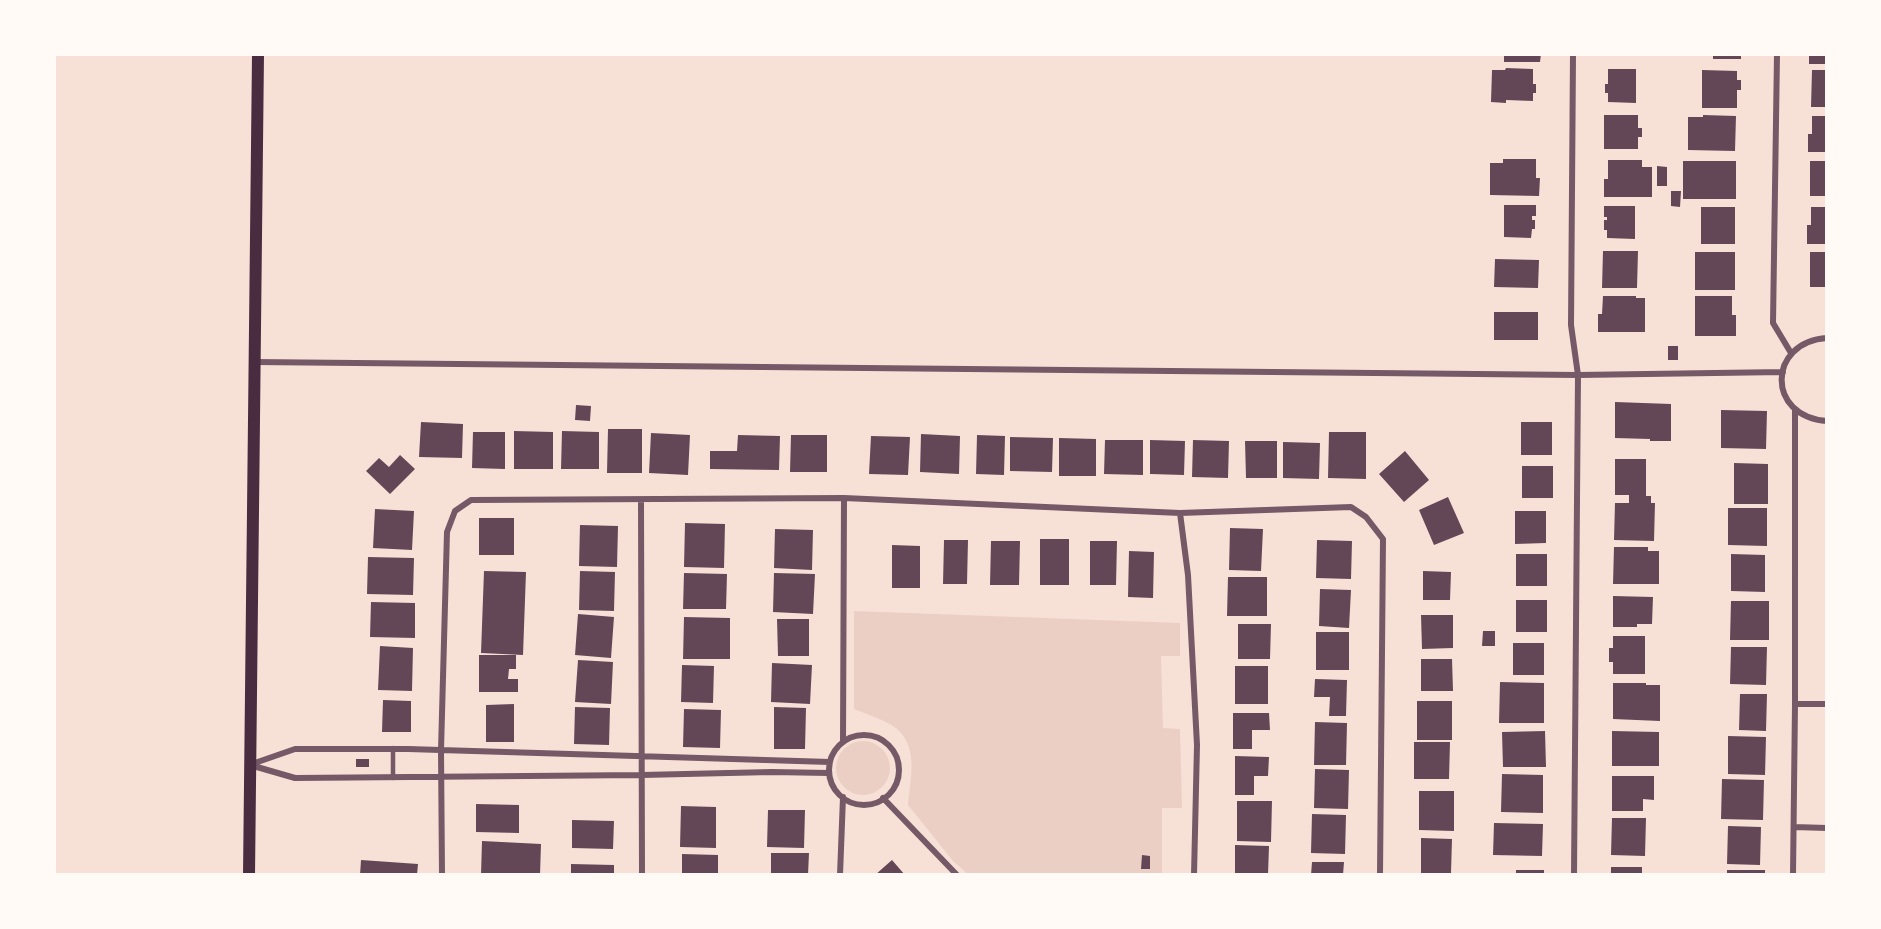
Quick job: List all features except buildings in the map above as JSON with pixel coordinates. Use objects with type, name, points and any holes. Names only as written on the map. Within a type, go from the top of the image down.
[{"type":"main road","points":[[249,875],[258,54]]},
{"type":"street","points":[[1573,54],[1571,325],[1578,375],[1574,875]]},
{"type":"street","points":[[1777,54],[1773,323],[1791,353]]},
{"type":"street","points":[[1827,338],[1814,339],[1801,344],[1791,353],[1784,365],[1782,379],[1784,393],[1790,405],[1800,415],[1827,422]]},
{"type":"street","points":[[253,362],[1578,375],[1783,372]]},
{"type":"street","points":[[1793,875],[1795,409]]},
{"type":"street","points":[[843,742],[844,498]]},
{"type":"street","points":[[442,875],[441,750],[447,532],[454,511],[471,500],[844,498],[1180,513],[1351,507],[1366,517],[1383,539],[1380,875]]},
{"type":"street","points":[[641,500],[642,875]]},
{"type":"street","points":[[1180,513],[1188,575],[1197,745],[1194,875]]},
{"type":"street","points":[[1795,704],[1827,704]]},
{"type":"street","points":[[852,736],[874,736],[884,741],[892,749],[899,770],[892,791],[874,803],[863,805],[852,803],[843,797],[831,783],[829,773],[830,762],[843,742],[852,736]]},
{"type":"street","points":[[249,765],[294,748],[393,748],[642,758],[830,762]]},
{"type":"street","points":[[249,765],[295,778],[829,773]]},
{"type":"street","points":[[840,875],[843,797]]},
{"type":"street","points":[[883,798],[957,875]]},
{"type":"street","points":[[1794,827],[1827,828]]},
{"type":"lane","points":[[393,748],[393,778]]},
{"type":"shaded area","points":[[854,611],[1180,623],[1180,656],[1161,656],[1163,728],[1180,729],[1182,808],[1162,808],[1162,875],[969,875],[953,861],[908,805],[912,765],[904,737],[888,723],[854,709]]},
{"type":"shaded area","points":[[863,741],[873,743],[882,749],[888,758],[890,768],[888,778],[882,787],[873,793],[863,795],[853,793],[844,787],[838,778],[836,768],[838,758],[844,749],[853,743]]}]
